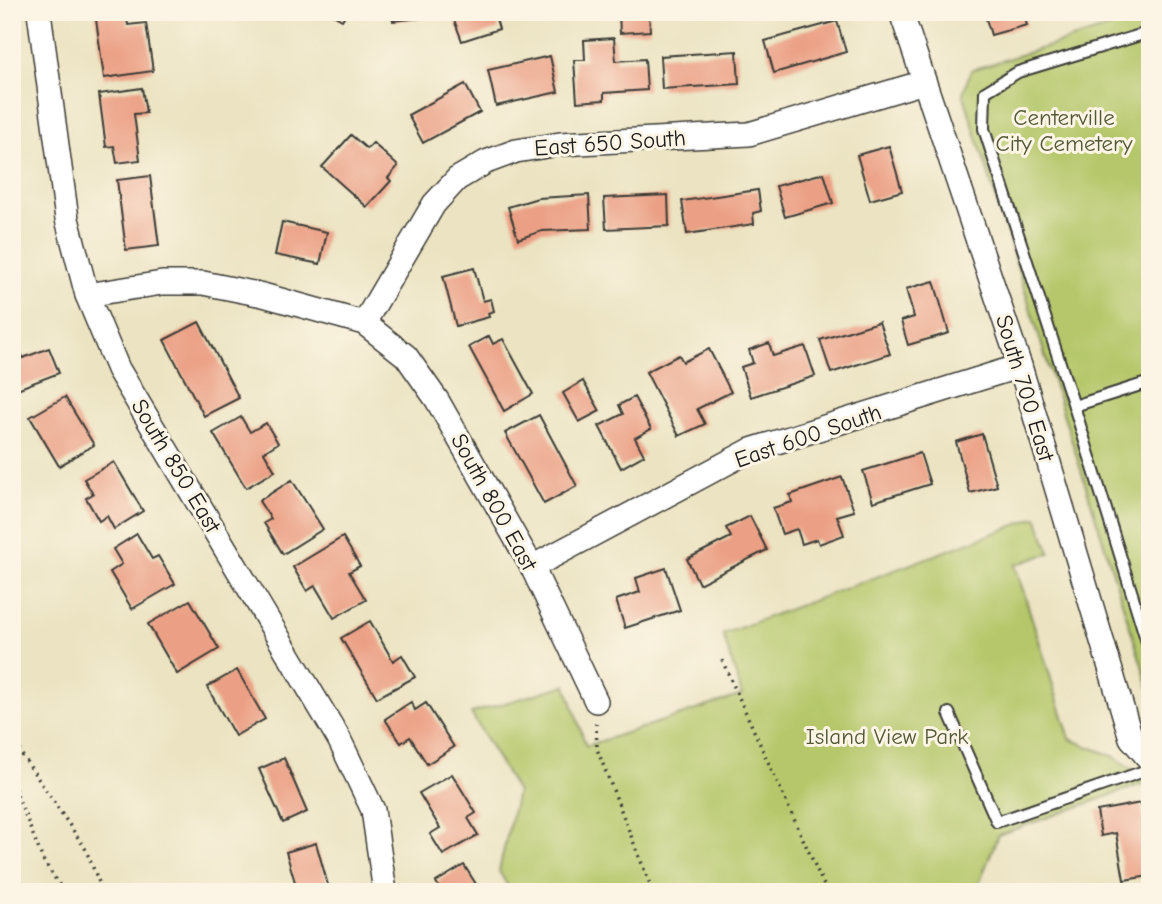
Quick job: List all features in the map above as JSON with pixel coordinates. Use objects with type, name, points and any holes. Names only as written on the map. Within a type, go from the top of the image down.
[{"type":"street","name":"South 850 East","points":[[39,12],[67,219],[87,295],[118,369],[339,739],[373,810],[385,892]]},
{"type":"street","name":"South 700 East","points":[[901,12],[1020,366],[1131,738],[1150,760]]},
{"type":"street","name":"East 650 South","points":[[364,323],[434,204],[457,179],[486,162],[516,151],[561,144],[749,134],[924,82]]},
{"type":"street","points":[[87,295],[162,283],[203,283],[263,295],[364,323]]},
{"type":"street","name":"South 800 East","points":[[364,323],[406,356],[436,400],[532,567],[596,701]]},
{"type":"street","name":"East 600 South","points":[[532,567],[751,450],[1020,366]]},
{"type":"lane","points":[[1150,32],[1018,72],[985,92],[984,129],[1150,652]]},
{"type":"lane","points":[[1074,406],[1150,382]]},
{"type":"lane","points":[[949,713],[997,822],[1150,769]]},
{"type":"path","points":[[722,660],[827,892]]},
{"type":"path","points":[[596,701],[597,749],[653,892]]},
{"type":"path","points":[[12,715],[17,725],[20,752],[85,848],[103,892]]},
{"type":"path","points":[[12,782],[43,860],[64,892]]},
{"type":"green space","name":"Centerville City Cemetery","points":[[1150,15],[1150,691],[963,93],[971,70]]},
{"type":"green space","name":"Island View Park","points":[[1037,517],[1050,553],[1015,565],[1070,739],[1115,757],[1148,782],[998,835],[976,892],[511,892],[499,871],[517,792],[471,713],[566,685],[586,746],[742,695],[723,634]]},
{"type":"building","points":[[95,12],[126,12],[128,25],[146,23],[153,71],[104,78]]},
{"type":"building","points":[[328,12],[347,12],[342,20]]},
{"type":"building","points":[[392,12],[419,12],[420,18],[393,21]]},
{"type":"building","points":[[467,12],[494,12],[499,29],[462,41],[453,17]]},
{"type":"building","points":[[504,12],[527,12],[527,13],[506,19]]},
{"type":"building","points":[[619,12],[649,12],[650,31],[620,33]]},
{"type":"building","points":[[984,12],[1023,12],[1027,25],[991,35]]},
{"type":"building","points":[[837,21],[846,52],[774,73],[765,41]]},
{"type":"building","points":[[614,38],[616,61],[645,59],[647,90],[604,93],[604,100],[577,102],[574,60],[585,60],[584,40]]},
{"type":"building","points":[[737,51],[739,84],[662,89],[660,56]]},
{"type":"building","points":[[550,56],[558,92],[496,106],[488,70]]},
{"type":"building","points":[[465,84],[480,112],[423,143],[408,115]]},
{"type":"building","points":[[142,88],[146,113],[134,114],[140,160],[117,163],[114,146],[106,147],[99,94]]},
{"type":"building","points":[[351,135],[367,149],[373,143],[398,166],[388,178],[391,181],[367,207],[322,167]]},
{"type":"building","points":[[889,146],[902,191],[870,200],[857,155]]},
{"type":"building","points":[[824,173],[833,203],[785,217],[776,186]]},
{"type":"building","points":[[150,176],[159,246],[126,250],[117,180]]},
{"type":"building","points":[[758,190],[761,211],[753,213],[754,224],[687,234],[682,201]]},
{"type":"building","points":[[589,195],[591,229],[542,231],[518,239],[508,207],[538,198]]},
{"type":"building","points":[[668,195],[669,226],[606,229],[604,198]]},
{"type":"building","points":[[282,222],[327,232],[320,264],[275,255]]},
{"type":"building","points":[[12,265],[21,298],[12,300]]},
{"type":"building","points":[[474,268],[483,301],[491,299],[494,311],[488,313],[489,317],[456,326],[443,276]]},
{"type":"building","points":[[934,281],[949,333],[908,345],[901,321],[914,317],[906,289]]},
{"type":"building","points":[[199,322],[239,398],[204,416],[164,340]]},
{"type":"building","points":[[879,322],[890,354],[831,373],[820,340]]},
{"type":"building","points":[[12,331],[23,358],[49,348],[59,373],[12,391]]},
{"type":"building","points":[[489,336],[493,344],[503,339],[533,394],[504,411],[469,347]]},
{"type":"building","points":[[769,343],[773,356],[805,346],[815,376],[751,397],[741,367],[753,363],[749,350]]},
{"type":"building","points":[[709,349],[731,392],[697,409],[705,424],[679,436],[646,372],[679,355],[683,362]]},
{"type":"building","points":[[583,381],[600,411],[579,422],[563,393]]},
{"type":"building","points":[[65,397],[94,445],[59,466],[30,417]]},
{"type":"building","points":[[634,397],[651,429],[635,438],[644,455],[621,468],[599,426],[623,414],[619,405]]},
{"type":"building","points":[[539,415],[577,486],[544,504],[505,433]]},
{"type":"building","points":[[241,417],[250,432],[266,423],[278,443],[264,452],[275,471],[246,488],[213,433]]},
{"type":"building","points":[[982,434],[997,486],[970,493],[956,442]]},
{"type":"building","points":[[920,453],[930,484],[873,502],[863,471]]},
{"type":"building","points":[[114,462],[143,511],[114,529],[107,516],[99,521],[86,498],[93,494],[84,479]]},
{"type":"building","points":[[842,477],[854,511],[837,516],[844,535],[819,544],[817,539],[802,544],[797,529],[782,534],[773,508],[792,502],[790,495]]},
{"type":"building","points":[[292,480],[323,529],[283,554],[264,523],[271,519],[259,501]]},
{"type":"building","points":[[750,516],[767,550],[699,584],[687,559],[731,537],[726,528]]},
{"type":"building","points":[[137,534],[152,559],[158,556],[175,584],[132,609],[110,572],[122,564],[113,549]]},
{"type":"building","points":[[343,537],[360,566],[349,572],[366,600],[334,618],[315,586],[307,591],[293,567]]},
{"type":"building","points":[[666,568],[680,610],[625,628],[616,600],[640,592],[636,578]]},
{"type":"building","points":[[190,600],[219,649],[177,674],[148,624]]},
{"type":"building","points":[[370,621],[393,661],[402,655],[415,677],[377,698],[341,638]]},
{"type":"building","points":[[237,670],[265,719],[235,736],[207,687]]},
{"type":"building","points":[[411,702],[415,710],[426,703],[454,747],[427,764],[410,737],[401,743],[385,719]]},
{"type":"building","points":[[284,758],[307,812],[283,823],[259,769]]},
{"type":"building","points":[[452,774],[476,813],[468,818],[478,835],[443,855],[430,834],[440,828],[419,793]]},
{"type":"building","points":[[1141,803],[1150,855],[1150,876],[1124,880],[1116,833],[1101,836],[1097,811]]},
{"type":"building","points":[[316,843],[330,892],[298,892],[286,852]]},
{"type":"building","points":[[464,865],[481,892],[442,892],[436,882]]}]
